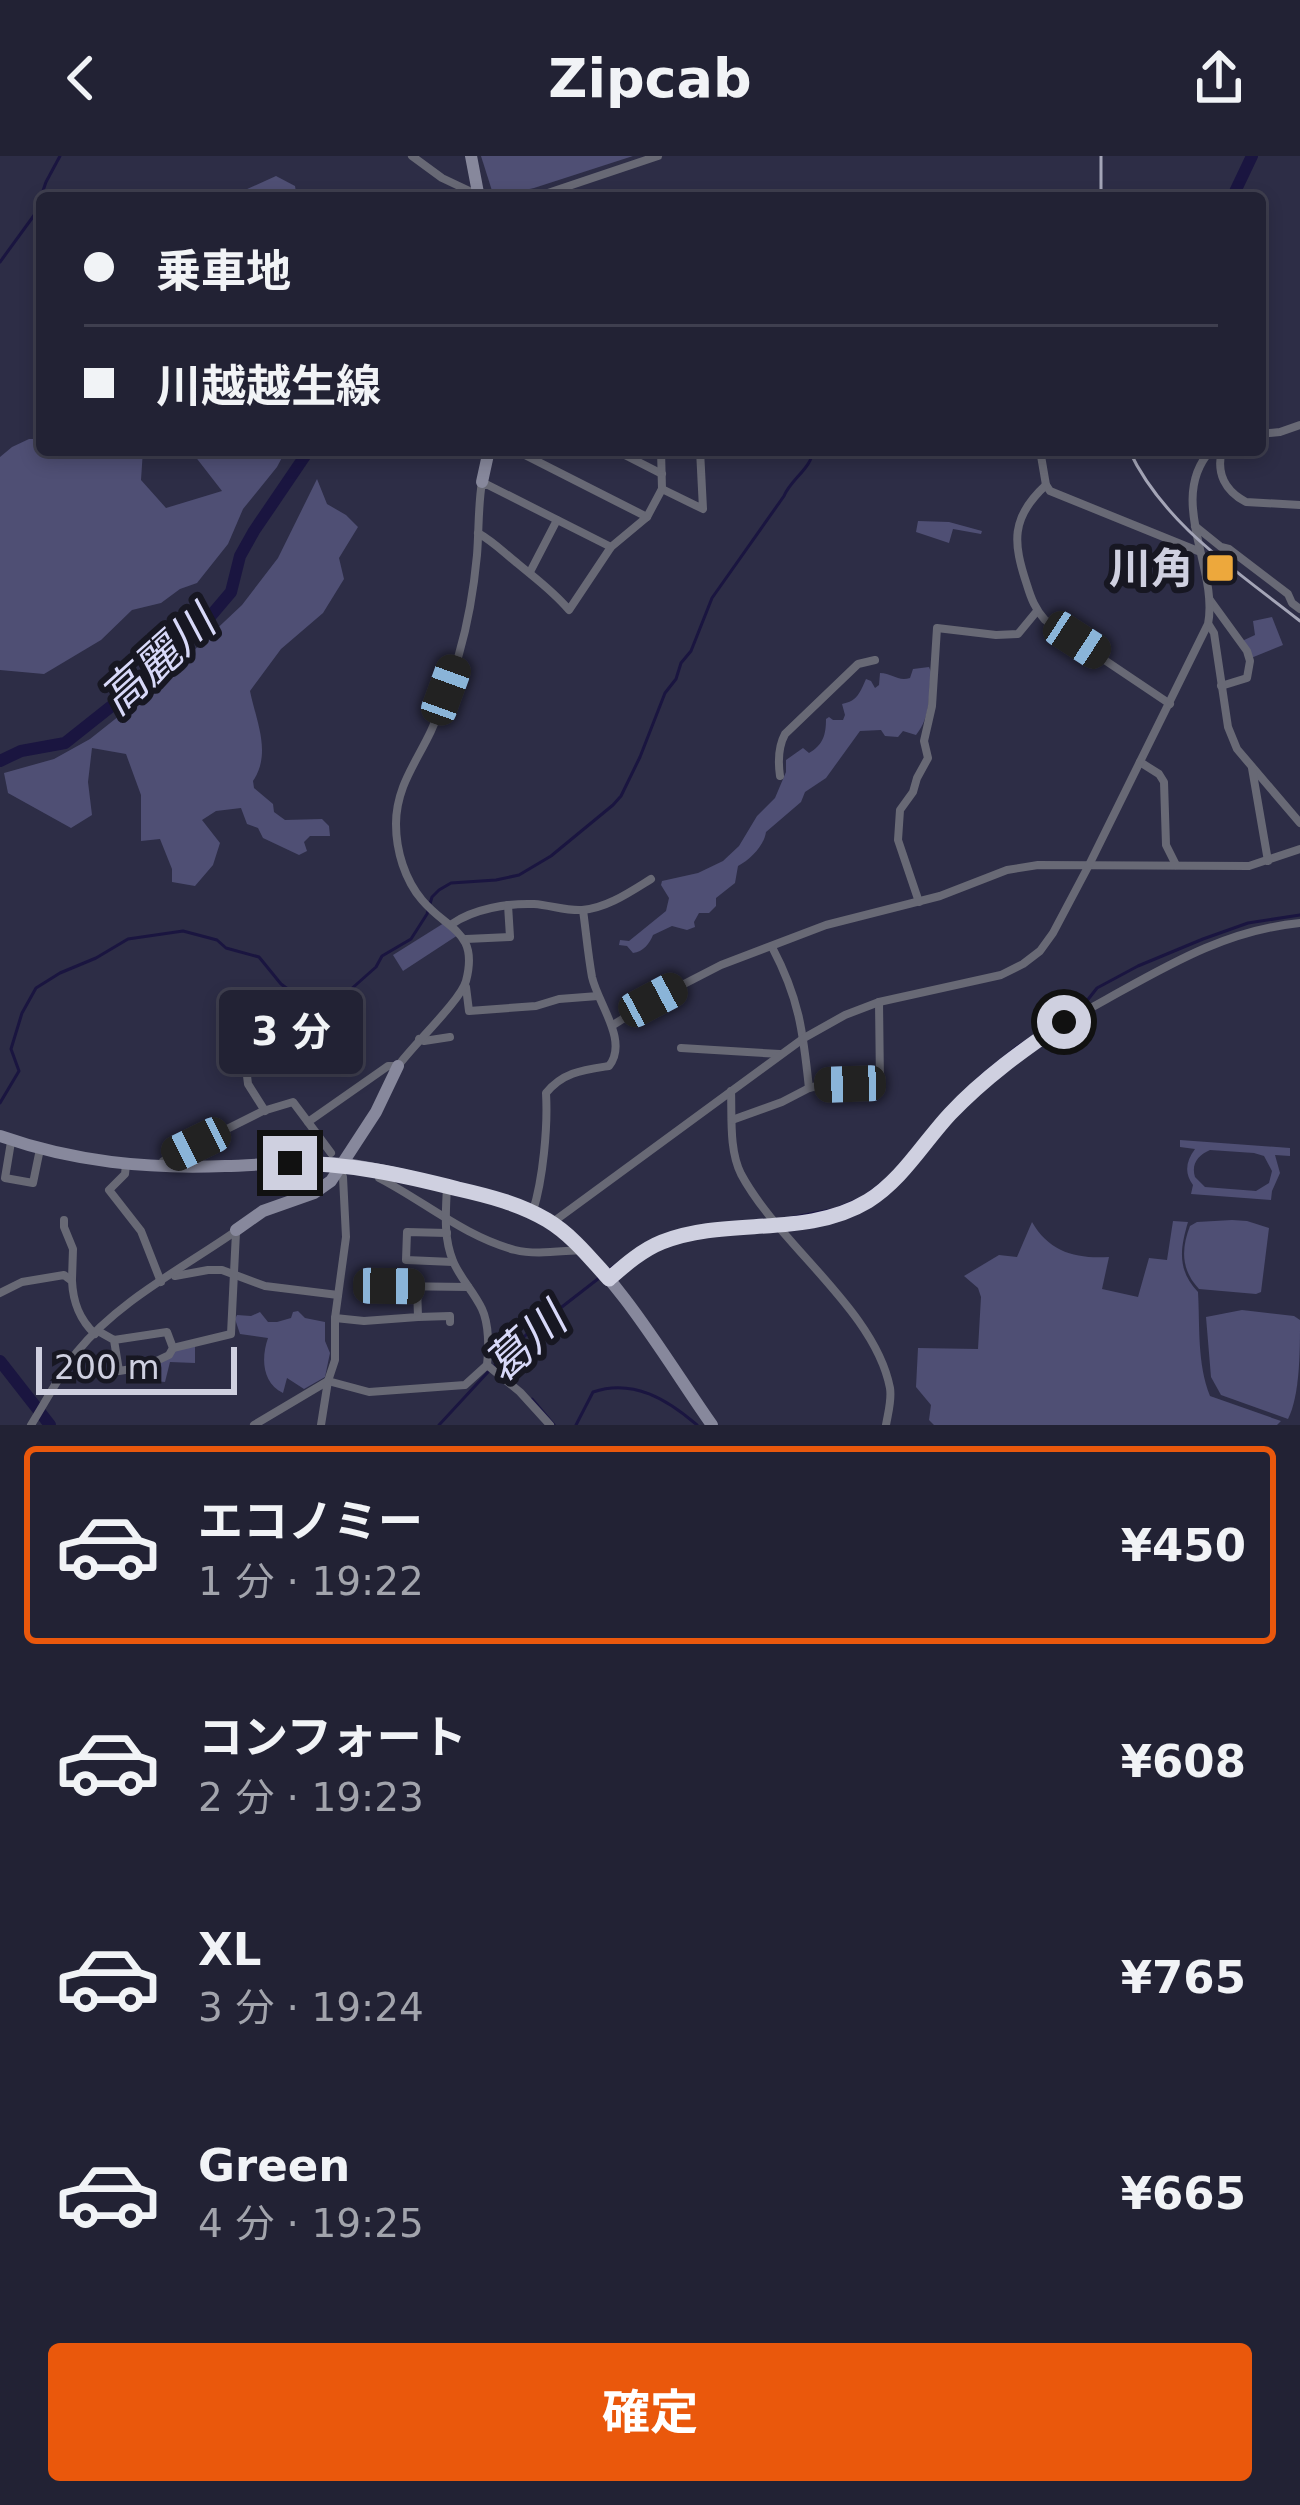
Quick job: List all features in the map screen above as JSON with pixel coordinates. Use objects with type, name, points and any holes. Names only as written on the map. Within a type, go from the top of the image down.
[{"type":"main road","points":[[471,156],[477,192]]},
{"type":"main road","points":[[482,482],[488,456]]},
{"type":"main road","points":[[236,1230],[263,1210],[325,1187],[344,1171],[398,1066]]},
{"type":"main road","points":[[6,1140],[126,1165],[290,1163],[380,1171],[502,1200],[532,1212],[583,1250],[606,1276],[712,1425]]},
{"type":"street","points":[[412,156],[470,192]]},
{"type":"street","points":[[551,192],[658,156]]},
{"type":"street","points":[[1266,433],[1300,425]]},
{"type":"street","points":[[527,456],[646,517]]},
{"type":"street","points":[[627,456],[662,474]]},
{"type":"street","points":[[478,533],[496,542],[569,610],[611,547],[646,517],[662,489],[661,456]]},
{"type":"street","points":[[662,489],[703,509],[700,456]]},
{"type":"street","points":[[1041,456],[1046,485],[1055,494],[1199,552]]},
{"type":"street","points":[[551,1223],[804,1038],[879,1002],[1001,975],[1023,964],[1046,943],[1208,624],[1209,599],[1195,526],[1196,474],[1205,456]]},
{"type":"street","points":[[1220,456],[1220,475],[1239,499],[1300,505]]},
{"type":"street","points":[[598,996],[469,1011],[466,939],[422,900],[405,873],[396,827],[404,780],[434,725],[459,655],[477,557],[482,482],[611,547]]},
{"type":"street","points":[[1046,485],[1021,519],[1015,545],[1037,611],[1170,704]]},
{"type":"street","points":[[530,572],[557,520]]},
{"type":"street","points":[[1195,526],[1288,594],[1300,609]]},
{"type":"street","points":[[1209,599],[1250,661],[1247,678],[1221,686]]},
{"type":"street","points":[[919,902],[898,840],[900,810],[928,758],[925,741],[938,628],[1018,634],[1037,611]]},
{"type":"street","points":[[1208,624],[1214,633],[1228,727],[1237,749],[1296,811],[1300,823]]},
{"type":"street","points":[[780,776],[785,734],[858,664],[875,660]]},
{"type":"street","points":[[1140,762],[1164,782],[1166,844],[1177,866]]},
{"type":"street","points":[[1252,768],[1268,862]]},
{"type":"street","points":[[613,1025],[721,965],[826,925],[919,902],[1022,866],[1249,866],[1300,849]]},
{"type":"street","points":[[452,924],[463,916],[508,905],[583,910],[622,897],[651,879]]},
{"type":"street","points":[[466,939],[510,937],[508,905]]},
{"type":"street","points":[[532,1212],[548,1121],[546,1093],[574,1071],[613,1064],[615,1057],[613,1025],[592,974],[583,910]]},
{"type":"street","points":[[606,1276],[679,1236],[779,1226],[845,1212],[870,1200],[896,1178],[987,1077],[1064,1022],[1201,947],[1251,930],[1300,923]]},
{"type":"street","points":[[772,947],[792,985],[804,1038],[808,1088]]},
{"type":"street","points":[[308,1122],[388,1066],[398,1066],[466,986]]},
{"type":"street","points":[[732,1120],[808,1088],[880,1083],[879,1002]]},
{"type":"street","points":[[419,1039],[450,1037]]},
{"type":"street","points":[[681,1048],[782,1054]]},
{"type":"street","points":[[244,1051],[248,1084],[265,1111]]},
{"type":"street","points":[[731,1090],[741,1174],[872,1336],[891,1389],[886,1425]]},
{"type":"street","points":[[164,1167],[163,1161],[293,1102],[331,1153]]},
{"type":"street","points":[[6,1140],[4,1178],[33,1183],[40,1149]]},
{"type":"street","points":[[126,1165],[125,1174],[109,1190],[142,1231],[166,1279]]},
{"type":"street","points":[[321,1425],[335,1360],[335,1318],[346,1237],[344,1171]]},
{"type":"street","points":[[380,1171],[380,1178],[446,1219],[518,1250],[583,1250]]},
{"type":"street","points":[[447,1186],[447,1233],[453,1262],[485,1317],[487,1365],[550,1425]]},
{"type":"street","points":[[64,1220],[73,1249],[76,1307],[84,1323],[113,1340],[167,1332],[173,1348],[170,1355],[144,1367],[119,1371],[113,1340]]},
{"type":"street","points":[[33,1423],[77,1353],[96,1332],[236,1230]]},
{"type":"street","points":[[173,1348],[231,1334],[236,1230]]},
{"type":"street","points":[[447,1233],[407,1232],[406,1260],[453,1262]]},
{"type":"street","points":[[166,1279],[208,1270],[265,1286],[338,1294]]},
{"type":"street","points":[[0,1293],[57,1274],[72,1280]]},
{"type":"street","points":[[389,1286],[468,1287]]},
{"type":"street","points":[[417,1286],[418,1317]]},
{"type":"street","points":[[335,1318],[450,1316],[450,1322]]},
{"type":"street","points":[[254,1425],[328,1382],[369,1392],[465,1385],[487,1365]]},
{"type":"shaded area","points":[[481,156],[633,156],[534,188],[492,192]]},
{"type":"shaded area","points":[[276,176],[295,186],[296,192],[247,192]]},
{"type":"shaded area","points":[[36,439],[36,456],[143,456],[141,480],[166,508],[222,491],[195,456],[283,456],[243,509],[228,544],[197,583],[161,603],[132,610],[101,640],[44,674],[0,670],[0,457]]},
{"type":"shaded area","points":[[317,479],[327,504],[358,527],[339,558],[344,579],[323,613],[281,649],[250,691],[262,748],[253,781],[254,788],[285,820],[322,819],[330,836],[310,836],[304,842],[307,851],[299,855],[263,838],[258,828],[247,824],[241,808],[216,811],[202,820],[220,843],[213,865],[195,886],[172,882],[160,839],[141,841],[141,795],[126,754],[92,748],[88,782],[92,815],[71,828],[8,793],[4,773],[54,759],[90,739],[153,689],[242,605],[278,558]]},
{"type":"shaded area","points":[[918,521],[949,522],[982,531],[953,529],[949,543],[916,532]]},
{"type":"shaded area","points":[[1272,617],[1283,645],[1251,658],[1242,641],[1255,635],[1253,621]]},
{"type":"shaded area","points":[[929,667],[927,712],[916,735],[860,731],[826,778],[805,792],[801,802],[766,832],[756,852],[738,866],[735,883],[716,898],[709,913],[699,913],[695,927],[672,926],[633,953],[619,945],[666,911],[669,898],[662,881],[698,873],[723,861],[739,846],[775,798],[786,760],[803,748],[809,753],[818,747],[826,719],[843,720],[842,704],[855,698],[866,679],[875,688],[880,673],[906,679],[913,669]]},
{"type":"shaded area","points":[[444,923],[458,935],[403,971],[393,955]]},
{"type":"shaded area","points":[[1180,1140],[1290,1148],[1290,1156],[1275,1155],[1280,1173],[1271,1200],[1191,1194],[1187,1167],[1195,1149],[1180,1147]],"holes":[[[1210,1150],[1264,1156],[1272,1171],[1269,1183],[1256,1191],[1205,1187],[1195,1177],[1196,1160]]]},
{"type":"shaded area","points":[[1232,1220],[1269,1228],[1261,1292],[1256,1294],[1199,1289],[1186,1267],[1190,1226]]},
{"type":"shaded area","points":[[1173,1221],[1188,1222],[1182,1259],[1186,1276],[1198,1292],[1201,1358],[1210,1396],[1281,1421],[1277,1425],[934,1425],[929,1420],[931,1405],[916,1387],[918,1348],[978,1349],[981,1297],[964,1276],[999,1255],[1017,1257],[1032,1222],[1064,1252],[1109,1257],[1102,1289],[1138,1297],[1149,1258],[1167,1260]]},
{"type":"shaded area","points":[[1242,1310],[1300,1320],[1297,1385],[1288,1419],[1221,1395],[1211,1377],[1206,1317]]},
{"type":"shaded area","points":[[298,1311],[305,1318],[325,1322],[330,1353],[325,1377],[304,1389],[287,1378],[283,1393],[265,1369],[268,1338],[240,1334],[235,1319],[260,1312],[268,1322],[277,1322]]},
{"type":"shaded area","points":[[195,1344],[195,1363],[170,1362],[165,1382],[145,1380],[145,1369],[174,1350]]},
{"type":"waterway","points":[[43,192],[60,156]]},
{"type":"waterway","name":"高麗川","points":[[1235,192],[1252,156]]},
{"type":"waterway","points":[[0,262],[36,211]]},
{"type":"waterway","name":"高麗川","points":[[0,761],[21,751],[65,743],[203,625],[231,592],[240,556],[305,456]]},
{"type":"waterway","points":[[0,1103],[19,1071],[11,1049],[36,988],[128,939],[183,931],[217,940],[226,948],[259,957],[281,984],[304,1001],[349,991],[382,956],[411,939],[439,890],[451,883],[519,875],[551,856],[621,796],[712,598],[812,456]]},
{"type":"waterway","name":"葛川","points":[[779,1220],[836,1209],[864,1197],[891,1176],[981,1076],[1086,1002],[1097,988],[1203,939],[1248,923],[1300,915]]},
{"type":"waterway","name":"葛川","points":[[610,1269],[656,1240],[709,1226]]},
{"type":"waterway","name":"葛川","points":[[495,1365],[603,1275]]},
{"type":"waterway","points":[[0,1361],[50,1425]]},
{"type":"waterway","name":"葛川","points":[[439,1425],[488,1372]]},
{"type":"waterway","points":[[576,1425],[593,1392],[608,1388],[649,1394],[697,1425]]},
{"type":"waterway","points":[[532,1399],[554,1425]]},
{"type":"railway","points":[[1101,156],[1101,192]]},
{"type":"railway","points":[[1132,456],[1182,524],[1300,621]]},
{"type":"place","name":"川角","points":[[1220,568]]},
{"type":"route","points":[[290,1163],[380,1171],[502,1200],[551,1223],[609,1279],[639,1254],[679,1236],[802,1223],[870,1200],[896,1178],[987,1077],[1064,1022]]}]
